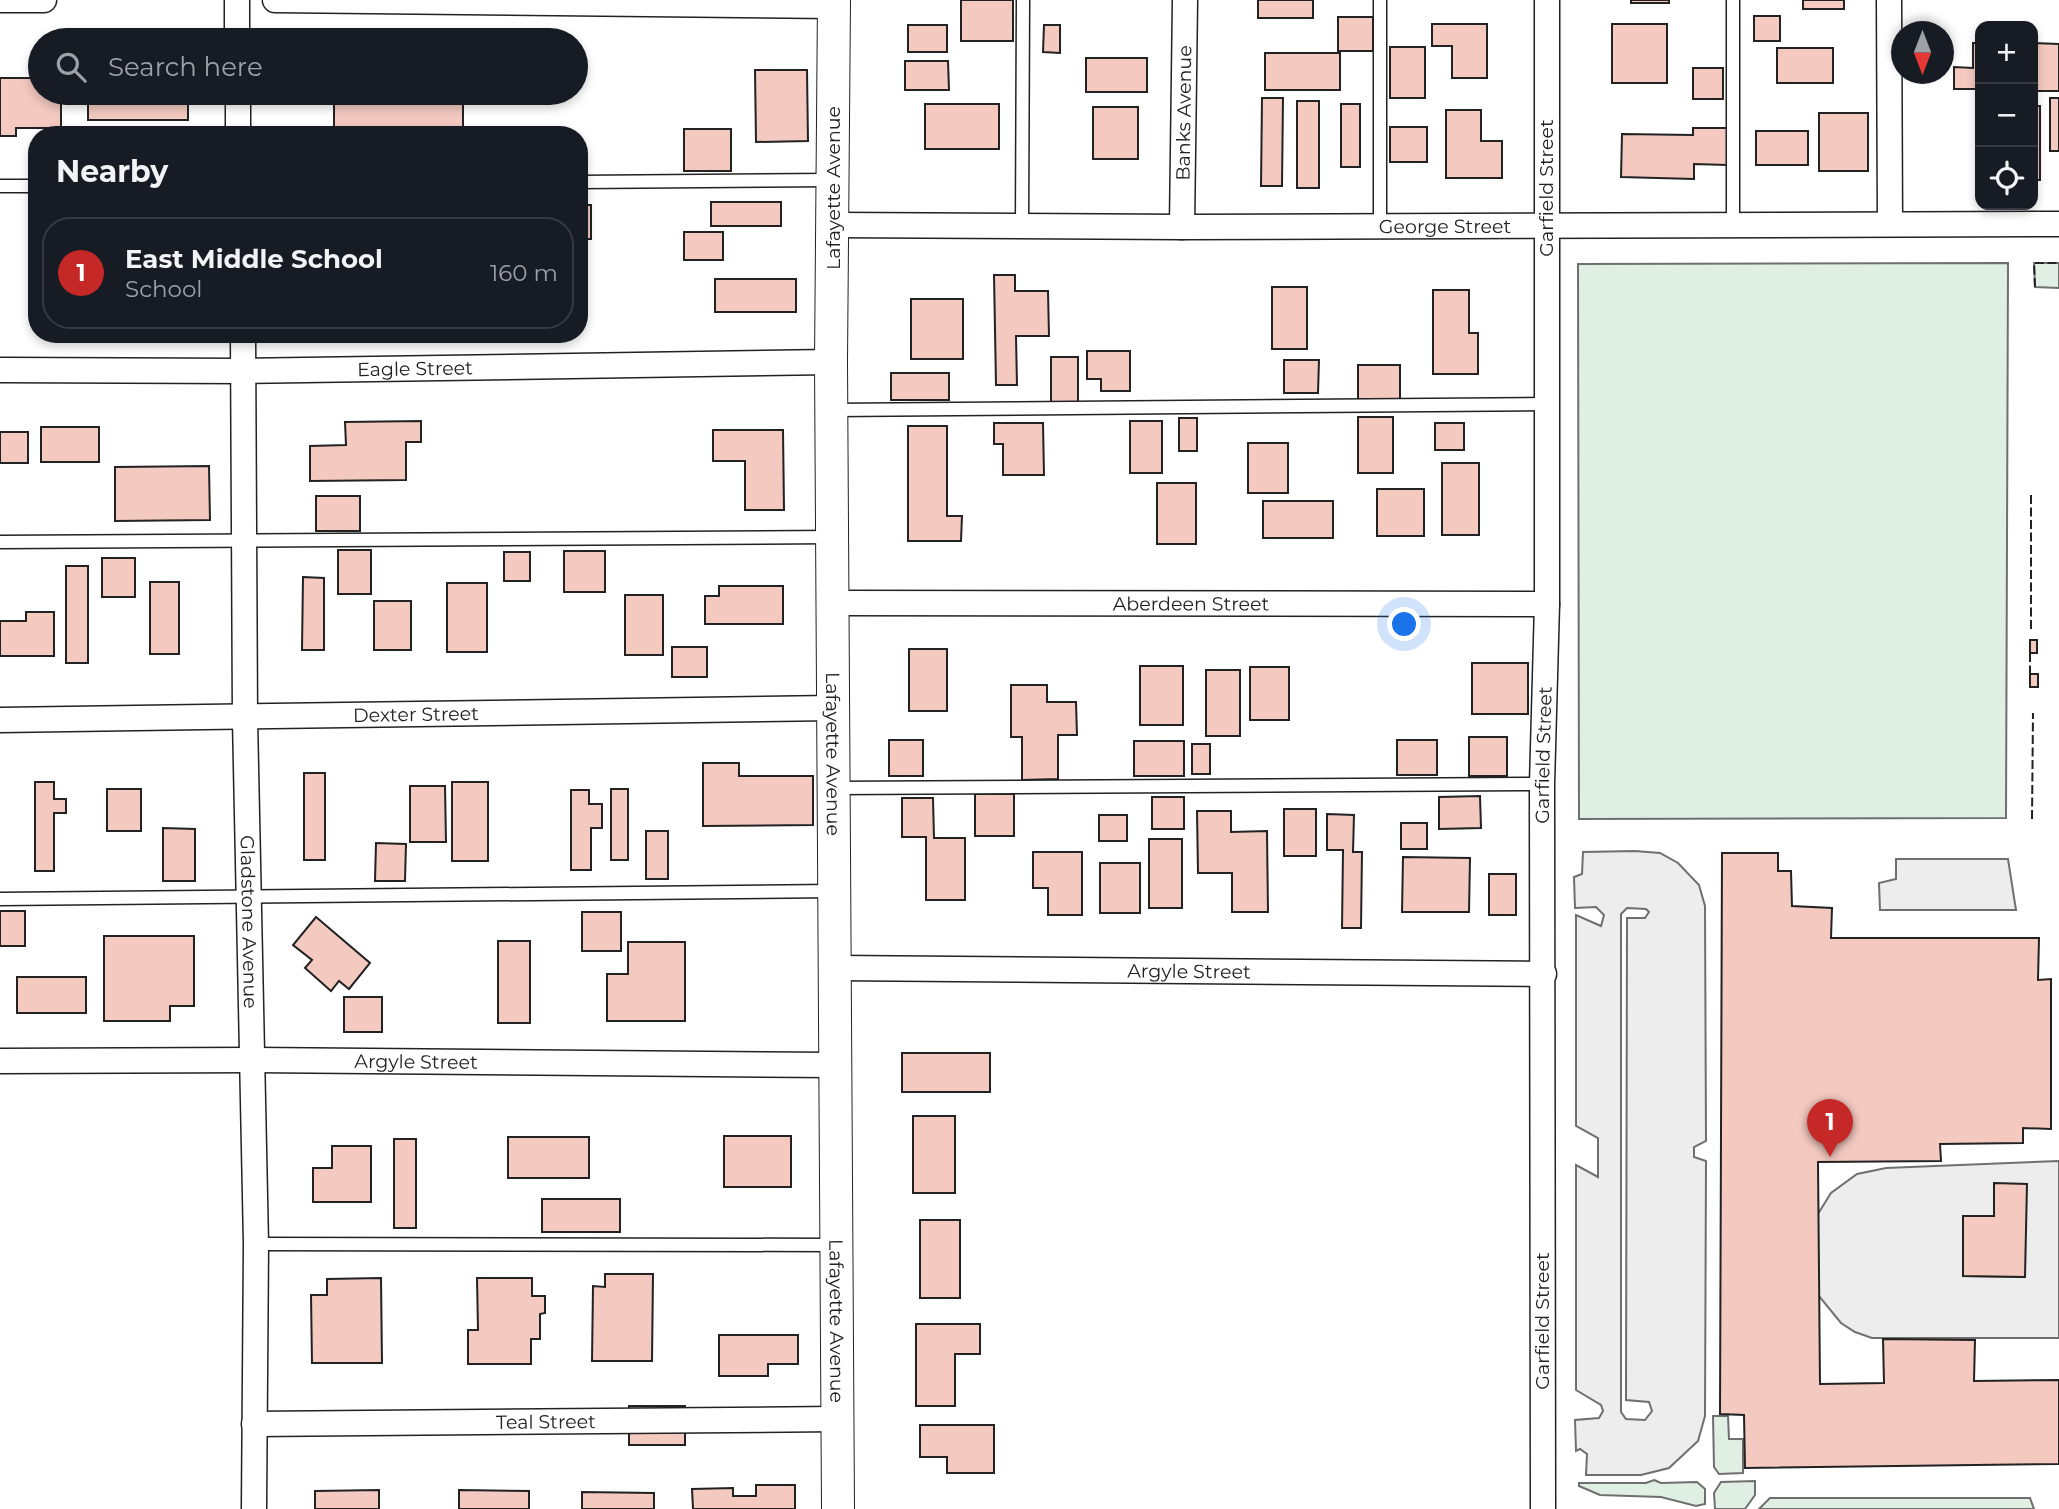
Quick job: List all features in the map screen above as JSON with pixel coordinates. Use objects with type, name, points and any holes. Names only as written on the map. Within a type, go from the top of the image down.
[{"type":"street","points":[[0,0],[44,0]]},
{"type":"street","points":[[237,0],[237,28]]},
{"type":"street","points":[[275,0],[834,3]]},
{"type":"street","name":"Banks Avenue","points":[[1182,227],[1185,0]]},
{"type":"street","name":"Garfield Street","points":[[1543,1509],[1542,784],[1547,604],[1547,0]]},
{"type":"street","points":[[1889,0],[1890,224]]},
{"type":"street","name":"Lafayette Avenue","points":[[834,3],[831,362],[838,1509]]},
{"type":"street","points":[[238,105],[238,126]]},
{"type":"street","name":"George Street","points":[[833,225],[1182,227],[2059,224]]},
{"type":"street","name":"Gladstone Avenue","points":[[243,343],[245,719],[256,1244],[254,1509]]},
{"type":"street","name":"Eagle Street","points":[[0,370],[244,371],[831,362]]},
{"type":"street","name":"Aberdeen Street","points":[[834,603],[1547,604]]},
{"type":"street","name":"Dexter Street","points":[[0,720],[245,719],[834,708]]},
{"type":"street","name":"Argyle Street","points":[[835,968],[1544,974]]},
{"type":"street","name":"Argyle Street","points":[[0,1061],[254,1060],[834,1065]]},
{"type":"street","name":"Teal Street","points":[[254,1424],[837,1419]]},
{"type":"lane","points":[[1021,226],[1023,0]]},
{"type":"lane","points":[[1380,0],[1380,226]]},
{"type":"lane","points":[[1733,0],[1733,225]]},
{"type":"lane","points":[[588,182],[833,180]]},
{"type":"lane","points":[[0,186],[28,186]]},
{"type":"lane","points":[[832,410],[1546,404]]},
{"type":"lane","points":[[0,542],[833,537]]},
{"type":"lane","points":[[834,788],[1542,784]]},
{"type":"lane","points":[[0,899],[834,891]]},
{"type":"lane","points":[[256,1244],[835,1245]]},
{"type":"green space","points":[[2008,263],[2006,818],[1579,819],[1578,264]]},
{"type":"green space","points":[[2034,263],[2059,263],[2059,288],[2035,287]]},
{"type":"green space","points":[[1713,1416],[1728,1416],[1729,1439],[1743,1439],[1743,1473],[1719,1474],[1714,1467]]},
{"type":"green space","points":[[1654,1480],[1661,1483],[1697,1482],[1705,1489],[1705,1504],[1696,1506],[1661,1497],[1600,1495],[1579,1486],[1579,1483],[1646,1483]]},
{"type":"green space","points":[[1755,1481],[1755,1495],[1745,1509],[1715,1509],[1714,1493],[1721,1482]]},
{"type":"green space","points":[[1770,1498],[2030,1498],[2034,1509],[1759,1509]]},
{"type":"shaded area","points":[[1583,852],[1660,853],[1678,863],[1699,885],[1705,906],[1706,1141],[1694,1147],[1694,1157],[1706,1161],[1705,1416],[1698,1441],[1669,1468],[1641,1475],[1586,1475],[1587,1454],[1580,1449],[1576,1451],[1575,1420],[1599,1418],[1603,1411],[1601,1405],[1576,1390],[1576,1165],[1598,1177],[1598,1138],[1576,1126],[1576,915],[1601,926],[1604,915],[1596,907],[1575,908],[1574,877],[1582,874]],"holes":[[[1627,908],[1646,909],[1649,912],[1645,918],[1627,918],[1626,1400],[1649,1402],[1652,1411],[1645,1420],[1626,1419],[1621,1412],[1621,914]]]},
{"type":"shaded area","points":[[1896,859],[2008,859],[2016,910],[1880,910],[1879,883],[1896,879]]},
{"type":"shaded area","points":[[2059,1161],[2059,1338],[1872,1338],[1841,1323],[1818,1295],[1816,1217],[1831,1193],[1857,1174],[1886,1168]],"holes":[[[1994,1184],[2024,1277],[1963,1276],[1963,1217],[1994,1216]]]},
{"type":"building","points":[[961,0],[1013,0],[1013,41],[961,41]]},
{"type":"building","points":[[1258,0],[1313,0],[1313,18],[1258,18]]},
{"type":"building","points":[[1631,0],[1669,0],[1669,3],[1631,3]]},
{"type":"building","points":[[1803,0],[1844,0],[1844,9],[1803,9]]},
{"type":"building","points":[[1754,16],[1780,16],[1780,41],[1754,41]]},
{"type":"building","points":[[1338,17],[1373,17],[1373,51],[1340,51],[1340,90],[1265,90],[1265,53],[1338,53]]},
{"type":"building","points":[[1432,24],[1487,24],[1487,78],[1452,78],[1452,46],[1432,46]]},
{"type":"building","points":[[1612,24],[1667,24],[1667,83],[1612,83]]},
{"type":"building","points":[[908,25],[947,25],[947,52],[908,52]]},
{"type":"building","points":[[1044,25],[1060,25],[1060,53],[1043,52]]},
{"type":"building","points":[[1975,43],[1975,89],[1954,89],[1954,67],[1973,68]]},
{"type":"building","points":[[2038,43],[2059,44],[2059,91],[2038,91]]},
{"type":"building","points":[[1390,47],[1425,47],[1425,98],[1390,98]]},
{"type":"building","points":[[1777,48],[1833,48],[1833,83],[1777,83]]},
{"type":"building","points":[[1086,58],[1147,58],[1147,92],[1086,92]]},
{"type":"building","points":[[905,61],[948,61],[949,90],[905,90]]},
{"type":"building","points":[[1693,68],[1723,68],[1723,99],[1693,99]]},
{"type":"building","points":[[755,70],[807,70],[808,141],[756,142]]},
{"type":"building","points":[[0,78],[28,78],[28,105],[61,105],[61,126],[28,126],[16,128],[16,136],[0,136]]},
{"type":"building","points":[[1262,98],[1283,98],[1282,186],[1261,186]]},
{"type":"building","points":[[2050,98],[2059,98],[2059,151],[2050,151]]},
{"type":"building","points":[[1297,101],[1319,101],[1319,188],[1297,188]]},
{"type":"building","points":[[925,104],[999,104],[999,149],[925,149]]},
{"type":"building","points":[[1341,104],[1360,104],[1360,167],[1341,167]]},
{"type":"building","points":[[88,105],[188,105],[188,120],[88,120]]},
{"type":"building","points":[[334,105],[463,105],[463,126],[334,126]]},
{"type":"building","points":[[2038,106],[2040,106],[2038,180]]},
{"type":"building","points":[[1093,107],[1138,107],[1138,159],[1093,159]]},
{"type":"building","points":[[1446,110],[1481,110],[1481,141],[1502,141],[1502,178],[1446,178]]},
{"type":"building","points":[[1819,113],[1868,113],[1868,171],[1819,171]]},
{"type":"building","points":[[1390,127],[1427,127],[1427,162],[1390,162]]},
{"type":"building","points":[[1693,128],[1727,128],[1727,165],[1694,164],[1694,179],[1621,177],[1622,134],[1693,135]]},
{"type":"building","points":[[684,129],[731,129],[731,171],[684,171]]},
{"type":"building","points":[[1756,131],[1808,131],[1808,165],[1756,165]]},
{"type":"building","points":[[711,202],[781,202],[781,226],[711,226]]},
{"type":"building","points":[[588,205],[591,205],[591,239],[588,239]]},
{"type":"building","points":[[684,232],[723,232],[723,260],[684,260]]},
{"type":"building","points":[[994,275],[1015,275],[1015,291],[1048,291],[1049,336],[1016,336],[1017,385],[996,385]]},
{"type":"building","points":[[715,279],[796,279],[796,312],[715,312]]},
{"type":"building","points":[[1272,287],[1307,287],[1307,349],[1272,349]]},
{"type":"building","points":[[1433,290],[1469,290],[1469,333],[1478,333],[1478,374],[1433,374]]},
{"type":"building","points":[[911,299],[963,299],[963,359],[911,359]]},
{"type":"building","points":[[1087,351],[1130,351],[1130,391],[1101,391],[1101,379],[1087,379]]},
{"type":"building","points":[[1051,357],[1078,357],[1078,403],[1051,403]]},
{"type":"building","points":[[1284,360],[1319,360],[1318,393],[1284,393]]},
{"type":"building","points":[[1358,365],[1400,365],[1400,399],[1358,399]]},
{"type":"building","points":[[891,373],[949,373],[949,400],[891,400]]},
{"type":"building","points":[[1358,417],[1393,417],[1393,473],[1358,473]]},
{"type":"building","points":[[1179,418],[1197,418],[1197,451],[1179,451]]},
{"type":"building","points":[[421,421],[421,442],[406,442],[406,480],[310,481],[310,446],[346,445],[345,422]]},
{"type":"building","points":[[1130,421],[1162,421],[1162,473],[1130,473]]},
{"type":"building","points":[[994,423],[1043,423],[1044,475],[1003,475],[1003,444],[994,444]]},
{"type":"building","points":[[1435,423],[1464,423],[1464,450],[1435,450]]},
{"type":"building","points":[[908,426],[947,426],[947,516],[962,516],[961,541],[908,541]]},
{"type":"building","points":[[41,427],[99,427],[99,462],[41,462]]},
{"type":"building","points":[[713,430],[783,430],[784,510],[745,510],[745,461],[713,461]]},
{"type":"building","points":[[0,432],[28,432],[28,463],[0,463]]},
{"type":"building","points":[[1248,443],[1288,443],[1288,493],[1248,493]]},
{"type":"building","points":[[1442,463],[1479,463],[1479,535],[1442,535]]},
{"type":"building","points":[[209,466],[210,520],[115,521],[115,467]]},
{"type":"building","points":[[1157,483],[1196,483],[1196,544],[1157,544]]},
{"type":"building","points":[[1377,489],[1424,489],[1424,536],[1377,536]]},
{"type":"building","points":[[316,496],[360,496],[360,531],[316,531]]},
{"type":"building","points":[[1263,501],[1333,501],[1333,538],[1263,538]]},
{"type":"building","points":[[338,550],[371,550],[371,594],[338,594]]},
{"type":"building","points":[[564,551],[605,551],[605,592],[564,592]]},
{"type":"building","points":[[504,552],[530,552],[530,581],[504,581]]},
{"type":"building","points":[[102,558],[135,558],[135,597],[102,597]]},
{"type":"building","points":[[66,566],[88,566],[88,663],[66,663]]},
{"type":"building","points":[[303,577],[324,578],[324,650],[302,650]]},
{"type":"building","points":[[150,582],[179,582],[179,654],[150,654]]},
{"type":"building","points":[[447,583],[487,583],[487,652],[447,652]]},
{"type":"building","points":[[719,586],[783,586],[783,624],[705,624],[705,596],[719,596]]},
{"type":"building","points":[[625,595],[663,595],[663,655],[625,655]]},
{"type":"building","points":[[374,601],[411,601],[411,650],[374,650]]},
{"type":"building","points":[[26,612],[54,612],[54,656],[0,656],[0,621],[26,621]]},
{"type":"building","points":[[2030,640],[2037,640],[2037,653],[2030,653]]},
{"type":"building","points":[[672,647],[707,647],[707,677],[672,677]]},
{"type":"building","points":[[909,649],[947,649],[947,711],[909,711]]},
{"type":"building","points":[[1472,663],[1528,663],[1528,714],[1472,714]]},
{"type":"building","points":[[1140,666],[1183,666],[1183,725],[1140,725]]},
{"type":"building","points":[[1250,667],[1289,667],[1289,720],[1250,720]]},
{"type":"building","points":[[1206,670],[1240,670],[1240,736],[1206,736]]},
{"type":"building","points":[[2030,674],[2038,674],[2038,687],[2030,687]]},
{"type":"building","points":[[1011,685],[1047,685],[1047,702],[1076,702],[1077,735],[1058,735],[1058,779],[1022,780],[1022,737],[1011,737]]},
{"type":"building","points":[[1469,737],[1507,737],[1507,776],[1469,776]]},
{"type":"building","points":[[889,740],[923,740],[923,776],[889,776]]},
{"type":"building","points":[[1397,740],[1437,740],[1437,775],[1397,775]]},
{"type":"building","points":[[1134,741],[1184,741],[1184,776],[1134,776]]},
{"type":"building","points":[[1192,744],[1210,744],[1210,774],[1192,774]]},
{"type":"building","points":[[703,763],[739,763],[739,776],[813,776],[813,825],[703,826]]},
{"type":"building","points":[[304,773],[325,773],[325,860],[304,860]]},
{"type":"building","points":[[35,782],[54,782],[54,799],[66,799],[66,813],[54,813],[54,871],[35,871]]},
{"type":"building","points":[[452,782],[488,782],[488,861],[452,861]]},
{"type":"building","points":[[410,786],[445,786],[446,842],[410,842]]},
{"type":"building","points":[[107,789],[141,789],[141,831],[107,831]]},
{"type":"building","points":[[611,789],[628,789],[628,860],[611,860]]},
{"type":"building","points":[[571,790],[589,790],[589,804],[602,804],[602,828],[591,828],[591,870],[571,870]]},
{"type":"building","points":[[975,794],[1014,794],[1014,836],[975,836]]},
{"type":"building","points":[[1480,796],[1481,828],[1439,829],[1439,797]]},
{"type":"building","points":[[1152,797],[1184,797],[1184,829],[1152,829]]},
{"type":"building","points":[[902,798],[933,798],[934,838],[965,838],[965,900],[926,900],[926,837],[902,837]]},
{"type":"building","points":[[1284,809],[1316,809],[1316,856],[1284,856]]},
{"type":"building","points":[[1197,811],[1231,811],[1231,832],[1267,831],[1268,912],[1232,912],[1232,873],[1198,873]]},
{"type":"building","points":[[1327,814],[1354,815],[1353,852],[1362,852],[1361,928],[1342,928],[1343,850],[1327,850]]},
{"type":"building","points":[[1099,815],[1127,815],[1127,841],[1099,841]]},
{"type":"building","points":[[1401,823],[1427,823],[1427,849],[1401,849]]},
{"type":"building","points":[[163,828],[195,829],[195,881],[163,881]]},
{"type":"building","points":[[646,831],[668,831],[668,879],[646,879]]},
{"type":"building","points":[[1149,839],[1182,839],[1182,908],[1149,908]]},
{"type":"building","points":[[376,843],[406,844],[405,881],[375,881]]},
{"type":"building","points":[[1033,852],[1082,852],[1082,915],[1048,915],[1048,888],[1033,888]]},
{"type":"building","points":[[1722,853],[1778,853],[1778,871],[1791,871],[1792,906],[1832,908],[1831,938],[2039,938],[2038,980],[2051,979],[2051,1129],[2023,1128],[2023,1143],[1940,1144],[1941,1161],[1818,1162],[1820,1384],[1884,1383],[1883,1339],[1975,1340],[1974,1381],[2059,1380],[2059,1464],[1745,1468],[1744,1415],[1720,1414]]},
{"type":"building","points":[[1403,857],[1470,858],[1469,912],[1402,912]]},
{"type":"building","points":[[1100,863],[1140,863],[1140,913],[1100,913]]},
{"type":"building","points":[[1489,874],[1516,874],[1516,915],[1489,915]]},
{"type":"building","points":[[0,911],[25,911],[25,946],[0,946]]},
{"type":"building","points":[[582,912],[621,912],[621,951],[582,951]]},
{"type":"building","points":[[316,917],[370,963],[349,989],[339,981],[331,991],[305,968],[312,960],[293,945]]},
{"type":"building","points":[[104,936],[194,936],[194,1006],[170,1006],[170,1021],[104,1021]]},
{"type":"building","points":[[498,941],[530,941],[530,1023],[498,1023]]},
{"type":"building","points":[[628,942],[685,942],[685,1021],[607,1021],[607,974],[628,974]]},
{"type":"building","points":[[17,977],[86,977],[86,1013],[17,1013]]},
{"type":"building","points":[[344,997],[382,997],[382,1032],[344,1032]]},
{"type":"building","points":[[902,1053],[990,1053],[990,1092],[902,1092]]},
{"type":"building","points":[[913,1116],[955,1116],[955,1193],[913,1193]]},
{"type":"building","points":[[724,1136],[791,1136],[791,1187],[724,1187]]},
{"type":"building","points":[[508,1137],[589,1137],[589,1178],[508,1178]]},
{"type":"building","points":[[394,1139],[416,1139],[416,1228],[394,1228]]},
{"type":"building","points":[[332,1146],[371,1146],[371,1202],[313,1202],[313,1168],[332,1168]]},
{"type":"building","points":[[1994,1183],[2027,1184],[2025,1277],[1963,1276],[1963,1216],[1994,1216]]},
{"type":"building","points":[[542,1199],[620,1199],[620,1232],[542,1232]]},
{"type":"building","points":[[920,1220],[960,1220],[960,1298],[920,1298]]},
{"type":"building","points":[[605,1274],[653,1274],[652,1361],[592,1361],[593,1286],[605,1287]]},
{"type":"building","points":[[381,1278],[382,1363],[312,1363],[311,1295],[327,1295],[327,1279]]},
{"type":"building","points":[[477,1278],[532,1278],[532,1296],[545,1296],[545,1313],[540,1314],[540,1339],[531,1339],[531,1364],[468,1364],[468,1330],[478,1330]]},
{"type":"building","points":[[916,1324],[980,1324],[980,1354],[955,1354],[955,1406],[916,1406]]},
{"type":"building","points":[[719,1335],[798,1335],[798,1364],[768,1364],[768,1376],[719,1376]]},
{"type":"building","points":[[629,1406],[685,1406],[685,1445],[629,1445]]},
{"type":"building","points":[[920,1425],[994,1425],[994,1473],[947,1473],[947,1457],[920,1457]]},
{"type":"building","points":[[756,1485],[795,1485],[795,1509],[693,1509],[692,1489],[733,1488],[733,1496],[756,1496]]},
{"type":"building","points":[[379,1490],[379,1509],[315,1509],[315,1491]]},
{"type":"building","points":[[459,1490],[529,1491],[529,1509],[459,1509]]},
{"type":"building","points":[[582,1492],[654,1493],[654,1509],[582,1509]]},
{"type":"fence","points":[[2035,287],[2034,263],[2059,263]]},
{"type":"fence","points":[[2031,493],[2031,629]]},
{"type":"fence","points":[[2030,653],[2030,674]]},
{"type":"fence","points":[[2032,819],[2033,713]]},
{"type":"place","name":"East Middle School","points":[[1830,1157]]}]
